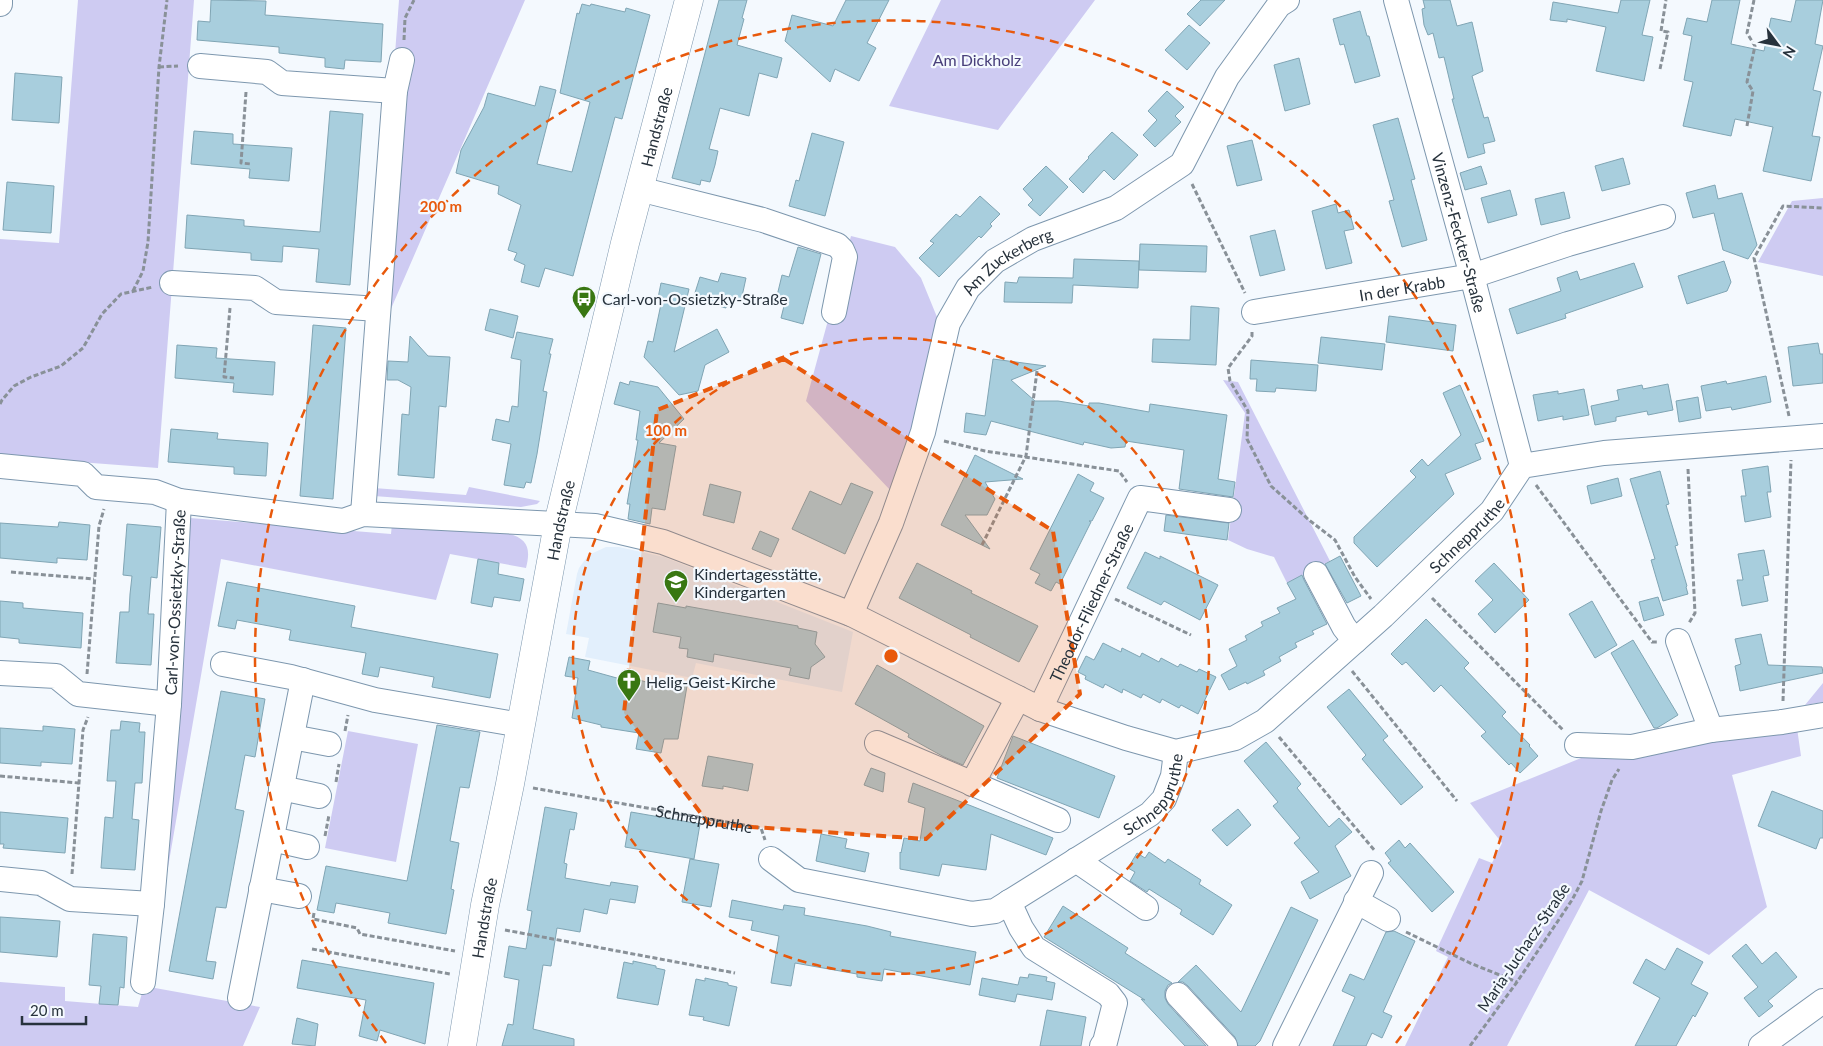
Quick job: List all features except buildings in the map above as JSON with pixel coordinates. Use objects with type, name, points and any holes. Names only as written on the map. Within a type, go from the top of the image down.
[{"type":"main road","name":"Handstraße","points":[[462,1046],[482,925],[558,524],[639,188],[689,0]]},
{"type":"street","name":"Am Zuckerberg","points":[[851,614],[891,522],[924,432],[948,324],[968,288],[995,261],[1033,240],[1116,208],[1182,164],[1227,77],[1279,5],[1286,0]]},
{"type":"street","name":"Vinzenz-Feckter-Straße","points":[[1396,0],[1522,466]]},
{"type":"street","points":[[363,514],[395,91],[402,60]]},
{"type":"street","points":[[200,66],[267,72],[282,84],[395,91]]},
{"type":"street","points":[[639,188],[763,220],[837,245],[845,257],[834,312]]},
{"type":"street","name":"In der Krabb","points":[[1254,312],[1472,276],[1568,244],[1662,217]]},
{"type":"street","points":[[172,283],[255,288],[276,302],[378,309]]},
{"type":"street","points":[[1522,466],[1604,453],[1823,436]]},
{"type":"street","name":"Carl-von-Ossietzky-Straße","points":[[0,466],[82,474],[96,487],[155,492],[179,501],[344,521],[363,514],[558,524]]},
{"type":"street","name":"Schneppruthe","points":[[771,859],[799,880],[972,914],[995,911],[1150,814],[1164,799],[1173,776],[1176,752],[1235,738],[1265,721],[1383,616],[1492,511],[1522,466]]},
{"type":"street","points":[[1140,498],[1229,510]]},
{"type":"street","name":"Theodor-Fliedner-Straße","points":[[1040,709],[1140,498]]},
{"type":"street","name":"Carl-von-Ossietzky-Straße","points":[[143,982],[152,904],[169,704],[179,501]]},
{"type":"street","points":[[558,524],[594,526],[663,542],[851,614],[1040,709],[1126,738],[1176,752]]},
{"type":"street","points":[[1316,574],[1344,627],[1348,648]]},
{"type":"street","points":[[1678,641],[1711,730]]},
{"type":"street","points":[[223,664],[303,680],[375,700],[521,725]]},
{"type":"street","name":"Carl-von-Ossietzky-Straße","points":[[0,673],[56,676],[78,694],[169,704]]},
{"type":"street","points":[[240,998],[303,680]]},
{"type":"street","points":[[972,784],[1018,698]]},
{"type":"street","points":[[1577,745],[1632,746],[1711,730],[1823,715]]},
{"type":"street","points":[[292,737],[329,744]]},
{"type":"street","points":[[877,743],[1058,820]]},
{"type":"street","points":[[281,788],[319,796]]},
{"type":"street","points":[[272,840],[307,847]]},
{"type":"street","points":[[1076,860],[1146,908]]},
{"type":"street","points":[[1285,1046],[1371,872]]},
{"type":"street","points":[[0,879],[41,883],[70,899],[152,904]]},
{"type":"street","points":[[261,889],[299,896]]},
{"type":"street","points":[[1356,901],[1388,919]]},
{"type":"street","points":[[1009,902],[1020,928],[1034,948],[1101,989],[1112,998],[1115,1003],[1106,1042],[1102,1046]]},
{"type":"street","points":[[1178,995],[1225,1046]]},
{"type":"street","points":[[1762,1046],[1823,1001]]},
{"type":"path","points":[[133,291],[143,271],[148,242],[159,67],[167,0]]},
{"type":"path","points":[[402,60],[405,18],[414,0]]},
{"type":"path","points":[[1660,69],[1668,32],[1661,31],[1666,0]]},
{"type":"path","points":[[1747,126],[1753,91],[1747,82],[1756,46],[1747,33],[1754,0]]},
{"type":"path","points":[[248,70],[241,163],[251,164]]},
{"type":"path","points":[[1182,164],[1254,312],[1252,336],[1228,368],[1230,381],[1248,411],[1247,439],[1271,486],[1308,520],[1336,540],[1355,577],[1383,616]]},
{"type":"path","points":[[1789,416],[1754,258],[1783,206],[1823,208]]},
{"type":"path","points":[[0,404],[14,386],[31,377],[61,366],[83,348],[102,314],[121,294],[172,283]]},
{"type":"path","points":[[232,286],[224,377],[234,378]]},
{"type":"path","points":[[982,545],[1026,456],[1037,371]]},
{"type":"path","points":[[924,432],[942,441],[984,451],[1026,456],[1119,472],[1140,498]]},
{"type":"path","points":[[1522,466],[1652,642],[1678,641],[1695,613],[1687,446]]},
{"type":"path","points":[[1782,722],[1791,456]]},
{"type":"path","points":[[11,572],[94,579]]},
{"type":"path","points":[[1418,583],[1577,745]]},
{"type":"path","points":[[1096,590],[1191,635]]},
{"type":"path","points":[[1348,648],[1457,801]]},
{"type":"path","points":[[1265,721],[1377,853],[1371,872]]},
{"type":"path","name":"Maria-Juchacz-Straße","points":[[1470,1046],[1517,982],[1572,900],[1582,881],[1601,811],[1612,780],[1632,746]]},
{"type":"path","points":[[0,776],[79,783]]},
{"type":"path","name":"Schneppruthe","points":[[510,784],[761,828],[771,859]]},
{"type":"path","points":[[299,896],[308,911],[314,912],[313,919],[357,928],[360,934],[394,940],[475,967]]},
{"type":"path","points":[[1388,919],[1401,930],[1517,982]]},
{"type":"path","points":[[482,925],[735,973]]},
{"type":"path","points":[[394,940],[396,935]]},
{"type":"path","points":[[312,949],[475,967]]},
{"type":"highlighted area","points":[[784,359],[1053,531],[1080,694],[926,839],[709,824],[624,713],[657,410]]},
{"type":"shaded area","name":"Kindertagesstätte, Kindergarten","points":[[606,547],[619,547],[664,557],[853,632],[842,692],[696,663],[692,678],[585,657],[589,638],[566,634],[577,574],[587,557]]},
{"type":"green space","points":[[78,0],[194,0],[158,468],[0,456],[0,239],[59,243]]},
{"type":"green space","points":[[399,0],[525,0],[387,318],[395,54]]},
{"type":"green space","name":"Am Dickholz","points":[[941,0],[1095,0],[998,130],[889,106]]},
{"type":"green space","points":[[1823,198],[1823,276],[1758,262],[1792,201]]},
{"type":"green space","points":[[851,236],[895,247],[921,278],[937,317],[916,415],[891,491],[806,401]]},
{"type":"green space","points":[[1223,380],[1238,382],[1330,561],[1287,583],[1274,557],[1247,549],[1228,540],[1245,413]]},
{"type":"green space","points":[[469,487],[540,501],[537,504],[521,507],[374,496],[374,488],[466,495]]},
{"type":"green space","points":[[190,518],[391,534],[392,524],[507,533],[524,541],[528,555],[526,568],[450,554],[436,600],[221,559],[160,914]]},
{"type":"green space","points":[[1823,683],[1823,702],[1805,705]]},
{"type":"green space","points":[[1797,728],[1801,756],[1732,775],[1767,907],[1709,955],[1589,890],[1507,1046],[1405,1046],[1448,957],[1436,951],[1479,858],[1492,863],[1502,843],[1470,803],[1596,752]]},
{"type":"green space","points":[[348,731],[418,744],[396,862],[325,848]]},
{"type":"green space","points":[[0,982],[65,987],[65,1001],[138,1007],[144,986],[260,1007],[243,1046],[0,1046]]},
{"type":"place","name":"Carl-von-Ossietzky-Straße","points":[[584,319]]},
{"type":"place","name":"Kindertagesstätte, Kindergarten","points":[[676,603]]},
{"type":"place","name":"Helig-Geist-Kirche","points":[[629,702]]}]
